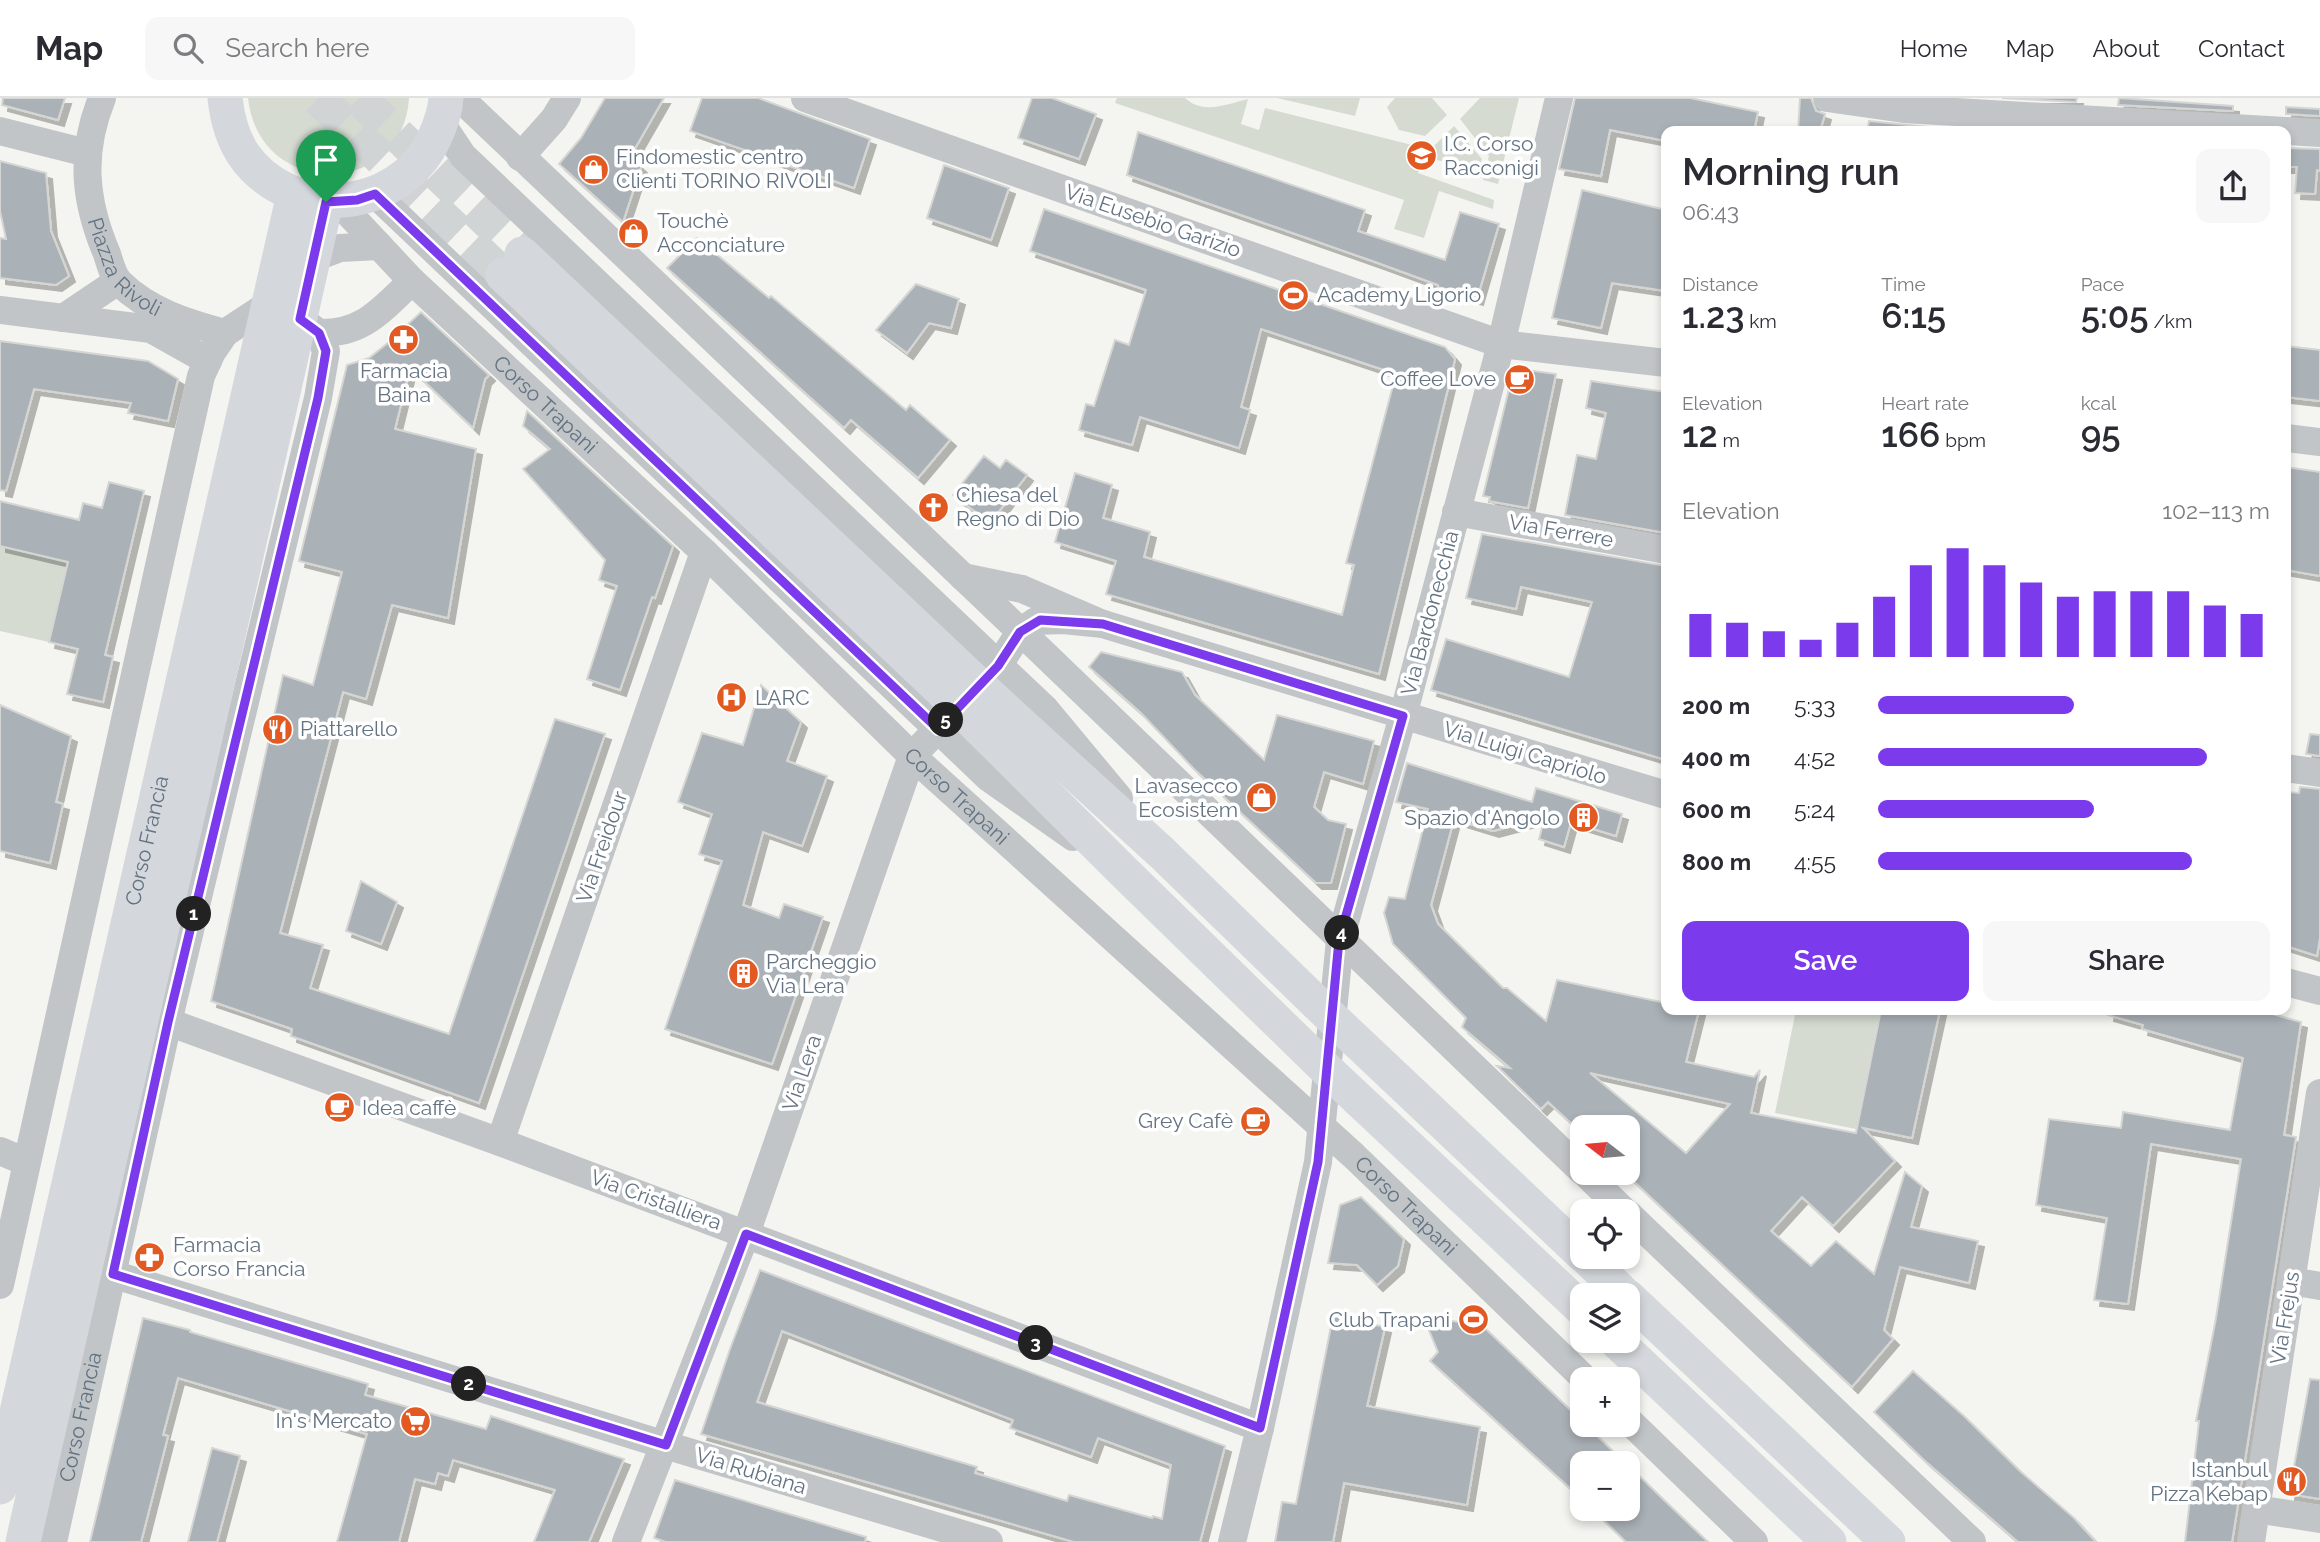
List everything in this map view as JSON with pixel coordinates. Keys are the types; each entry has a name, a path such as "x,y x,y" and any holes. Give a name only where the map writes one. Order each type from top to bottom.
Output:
{"main road":[{"path":"224,99 229,124 243,153 265,178 319,199 375,194 404,178 427,153 449,106"},
{"name":"Corso Francia","path":"23,1542 310,326 319,199"},
{"name":"Corso Francia","path":"0,1486 269,304 319,199"},
{"name":"Corso Trapani","path":"513,264 969,697 1162,853 1570,1243"},
{"name":"Corso Trapani","path":"969,697 1123,871 1327,1070 1570,1298"},
{"name":"Corso Trapani","path":"1598,1269 1612,1283"},
{"name":"Corso Trapani","path":"1640,1309 1888,1542"},
{"path":"1629,1353 1829,1542"}],"street":[{"name":"Piazza Rivoli","path":"102,98 94,119 87,153 94,222 118,281 144,301 183,322 225,333"},
{"path":"520,157 554,120 568,98"},
{"name":"Via Eusebio Garizio","path":"805,98 1501,344 1661,362"},
{"name":"Via Bardonecchia","path":"1232,1542 1314,1184 1322,1127 1339,940 1403,716 1501,344 1559,98"},
{"path":"1827,98 1905,120 2095,126"},
{"path":"449,106 520,157 1056,665 1570,1160"},
{"name":"Corso Trapani","path":"449,106 463,156 969,697"},
{"path":"0,131 87,153"},
{"path":"2291,131 2320,133"},
{"name":"Corso Trapani","path":"375,194 969,697"},
{"name":"Corso Trapani","path":"319,199 379,246 412,281 704,552 912,756 1322,1127 1572,1367"},
{"path":"314,258 340,248 379,246"},
{"path":"63,318 118,281"},
{"path":"310,326 351,330 364,324 412,281"},
{"path":"0,1285 198,390 208,361 225,333 269,304"},
{"path":"0,310 152,329 208,361"},
{"name":"Corso Francia","path":"53,1542 168,1022 318,398 326,351 310,326"},
{"path":"2291,439 2320,442"},
{"name":"Via Ferrere","path":"1456,512 1661,549"},
{"name":"Via Freidour","path":"500,1142 704,552"},
{"name":"Via Luigi Capriolo","path":"963,577 1022,589 1095,624 1661,793"},
{"name":"Via Luigi Capriolo","path":"1020,632 1040,620 1095,624"},
{"path":"1056,665 1065,641 1095,624"},
{"name":"Via Lera","path":"626,1542 746,1234 912,756 969,697 1020,632"},
{"path":"2291,769 2320,773"},
{"path":"2291,983 2320,992"},
{"name":"Via Cristalliera","path":"168,1022 500,1142 1260,1428"},
{"name":"Via Frejus","path":"2251,1542 2320,1093"},
{"path":"0,1152 26,1162"},
{"path":"1597,1185 1611,1199"},
{"path":"1640,1226 1972,1542"},
{"name":"Via Rubiana","path":"113,1274 989,1542"},
{"path":"2291,1281 2320,1286"},
{"path":"1640,1432 1754,1542"},
{"path":"2256,1509 2320,1519"}],"shaded area":[{"path":"248,98 409,98 401,131 383,155 358,169 330,174 302,169 277,155 258,131"},
{"path":"1117,98 1185,98 1199,106 1207,107 1248,99 1241,124 1259,130 1265,108 1424,148 1418,173 1494,200 1493,209 1439,191 1424,238 1394,229 1404,200 1115,103"},
{"path":"1277,98 1360,98 1355,116"},
{"path":"1395,98 1432,98 1447,115 1425,136 1399,130 1387,107"},
{"path":"1480,98 1519,98 1498,184 1483,180 1489,156 1460,119"},
{"path":"1454,126 1482,159 1479,168 1431,159 1434,146"},
{"path":"0,546 77,564 66,570 49,642 0,631"},
{"path":"1795,1015 1879,1015 1856,1129 1775,1113"}],"building":[{"path":"3,98 65,98 58,120 2,105"},
{"path":"605,98 664,98 630,157 641,167 623,222 559,164 581,138"},
{"path":"702,98 758,98 870,139 854,188 690,131"},
{"path":"1032,98 1052,98 1096,114 1079,159 1018,138"},
{"path":"1575,98 1690,98 1758,112 1755,126 1661,126 1661,140 1610,130 1601,176 1559,169"},
{"path":"1800,98 1811,98 1816,111 1825,114 1821,126 1798,126"},
{"path":"2002,98 2077,98 2076,102"},
{"path":"2119,98 2233,106 2233,111 2118,105"},
{"path":"2286,107 2320,109 2320,116 2286,114"},
{"path":"1869,121 1917,126 1868,126"},
{"path":"1138,132 1365,210 1358,231 1445,260 1460,212 1499,224 1477,299 1127,175"},
{"path":"2291,148 2320,149 2320,171 2317,170 2315,194 2295,193 2297,167 2291,167"},
{"path":"0,161 46,173 51,231 69,276 56,285 0,278 0,238 6,239 0,211"},
{"path":"944,165 1009,188 991,240 927,218"},
{"path":"1582,190 1661,209 1661,290 1612,283 1601,328 1552,318"},
{"path":"1044,209 1445,347 1455,359 1379,674 1106,594 1116,561 1055,542 1075,473 1112,485 1103,518 1150,532 1144,557 1342,615 1354,565 1346,563 1396,374 1261,329 1241,407 1250,410 1239,448 1140,417 1132,445 1079,430 1086,404 1094,406 1115,340 1129,345 1146,290 1030,251"},
{"path":"697,238 769,298 771,296 906,410 910,405 950,440 918,478 851,420 844,428 667,268"},
{"path":"916,284 959,299 951,328 929,323 907,353 876,330"},
{"path":"421,312 489,375 485,379 473,428 410,368 395,429 476,449 448,618 392,605 366,699 343,692 280,933 323,945 310,988 449,1034 555,719 605,734 479,1103 291,1036 292,1029 211,1001 283,675 313,685 342,572 299,561 347,365 369,358"},
{"path":"0,341 148,361 178,379 168,421 128,413 131,403 34,389 6,491 0,490"},
{"path":"2291,347 2320,350 2320,401 2291,398"},
{"path":"1514,368 1556,374 1528,508 1489,501 1490,497 1483,496"},
{"path":"1591,381 1661,391 1661,532 1565,515 1577,455 1596,459 1606,413 1586,408"},
{"path":"527,411 673,546 620,690 587,679 617,586 599,580 605,560 523,469 550,449 523,426"},
{"path":"984,456 1000,468 1006,460 1027,475 990,523 953,495"},
{"path":"2291,468 2320,472 2320,576 2291,571"},
{"path":"109,482 144,491 105,655 113,657 103,702 67,694 78,649 49,642 68,562 0,546 0,501 79,520 83,503 102,508"},
{"path":"1482,534 1661,565 1661,759 1431,690 1446,639 1569,677 1592,602 1521,587 1516,609 1466,598"},
{"path":"1101,652 1182,672 1195,695 1264,760 1277,715 1374,741 1363,784 1324,772 1314,807 1328,820 1346,824 1331,883 1316,883 1193,768 1141,713 1089,667"},
{"path":"761,685 801,722 787,761 827,776 802,846 763,832 743,905 779,918 784,904 823,917 772,1064 665,1029 722,861 699,854 712,814 678,802 702,733 743,745"},
{"path":"0,705 71,736 56,802 63,804 50,863 0,851"},
{"path":"2310,734 2320,735 2320,756 2306,754"},
{"path":"1407,763 1532,802 1536,788 1622,814 1616,836 1571,822 1564,847 1539,839 1545,817 1493,831 1454,819 1431,905 1438,924 1503,988 1507,988 1546,1021 1557,980 1661,1002 1661,1015 1698,1015 1686,1062 1754,1077 1760,1070 1751,1113 1856,1133 1880,1015 1939,1015 1912,1138 1863,1128 1895,1161 1833,1226 1802,1197 1771,1231 1811,1266 1836,1241 1874,1274 1905,1172 1922,1186 1911,1227 1978,1241 1969,1283 1900,1267 1884,1330 1893,1339 1852,1387 1638,1185 1640,1185 1640,1115 1570,1115 1570,1122 1548,1102 1541,1109 1497,1066 1510,1068 1462,1027 1466,1018 1393,944 1384,913 1389,897 1405,899 1428,809 1396,802","holes":["1590,1073 1730,1104 1686,1153"]},
{"path":"2300,787 2320,789 2320,938 2317,956 2291,948 2291,792 2299,793"},
{"path":"361,881 397,902 381,944 346,931"},
{"path":"2108,1015 2276,1015 2301,1022 2284,1135 2296,1137 2232,1542 2185,1542 2199,1421 2196,1421 2216,1318 2241,1159 2151,1144 2128,1304 2094,1300 2107,1218 2036,1205 2049,1119 2121,1128 2123,1112 2230,1130 2243,1058 2142,1029 2143,1025"},
{"path":"1361,1197 1404,1239 1398,1266 1377,1285 1357,1265 1328,1263 1340,1205"},
{"path":"760,1270 1225,1446 1200,1542 1074,1542 701,1434","holes":["782,1331 1013,1420 1010,1428 1091,1457 1098,1438 1171,1465 1162,1519 1069,1495 1067,1501 975,1473 977,1467 757,1402"]},
{"path":"1468,1312 1570,1410 1570,1437 1598,1437 1613,1451 1570,1451 1570,1488 1430,1361 1438,1352 1423,1316 1458,1322"},
{"path":"1333,1316 1385,1327 1367,1406 1480,1427 1467,1505 1344,1483 1333,1542 1275,1542 1282,1502 1296,1504"},
{"path":"143,1318 368,1384 365,1395 486,1429 491,1416 624,1459 589,1542 534,1542 555,1490 453,1460 448,1476 438,1473 435,1484 415,1479 399,1542 337,1542 367,1434 178,1378 163,1435 168,1436 141,1542 90,1542"},
{"path":"1913,1371 2074,1518 2096,1542 2018,1542 1924,1460 1874,1412"},
{"path":"2310,1379 2320,1380 2320,1499 2289,1494"},
{"path":"212,1448 240,1456 217,1542 188,1542"},
{"path":"1640,1477 1708,1542 1626,1542 1604,1521 1640,1521"},
{"path":"675,1480 866,1537 865,1542 666,1542 654,1538"}],"tunnel":[{"path":"318,98 503,275"},
{"path":"359,98 522,254"}],"place":[{"name":"I.C. Corso Racconigi","path":"1421,156"},
{"name":"Findomestic centro Clienti TORINO RIVOLI","path":"593,169"},
{"name":"Touchè Acconciature","path":"634,233"},
{"name":"Academy Ligorio","path":"1294,295"},
{"name":"Farmacia Baina","path":"404,339"},
{"name":"Coffee Love","path":"1519,379"},
{"name":"Chiesa del Regno di Dio","path":"933,507"},
{"name":"LARC","path":"732,698"},
{"name":"Piattarello","path":"277,729"},
{"name":"Lavasecco Ecosistem","path":"1261,798"},
{"name":"Spazio d'Angolo","path":"1583,818"},
{"name":"Parcheggio Via Lera","path":"743,974"},
{"name":"Idea caffè","path":"339,1108"},
{"name":"Grey Cafè","path":"1256,1121"},
{"name":"Farmacia Corso Francia","path":"150,1257"},
{"name":"Club Trapani","path":"1473,1320"},
{"name":"In's Mercato","path":"415,1421"},
{"name":"Istanbul Pizza Kebap","path":"2291,1482"}],"route":[{"path":"375,194 938,729 998,666 1020,632 1040,620 1103,624 1403,716 1339,940 1318,1162 1260,1428 746,1234 666,1445 113,1274 168,1022 318,398 326,351 319,333 300,319 326,202 357,200 375,194"}]}
